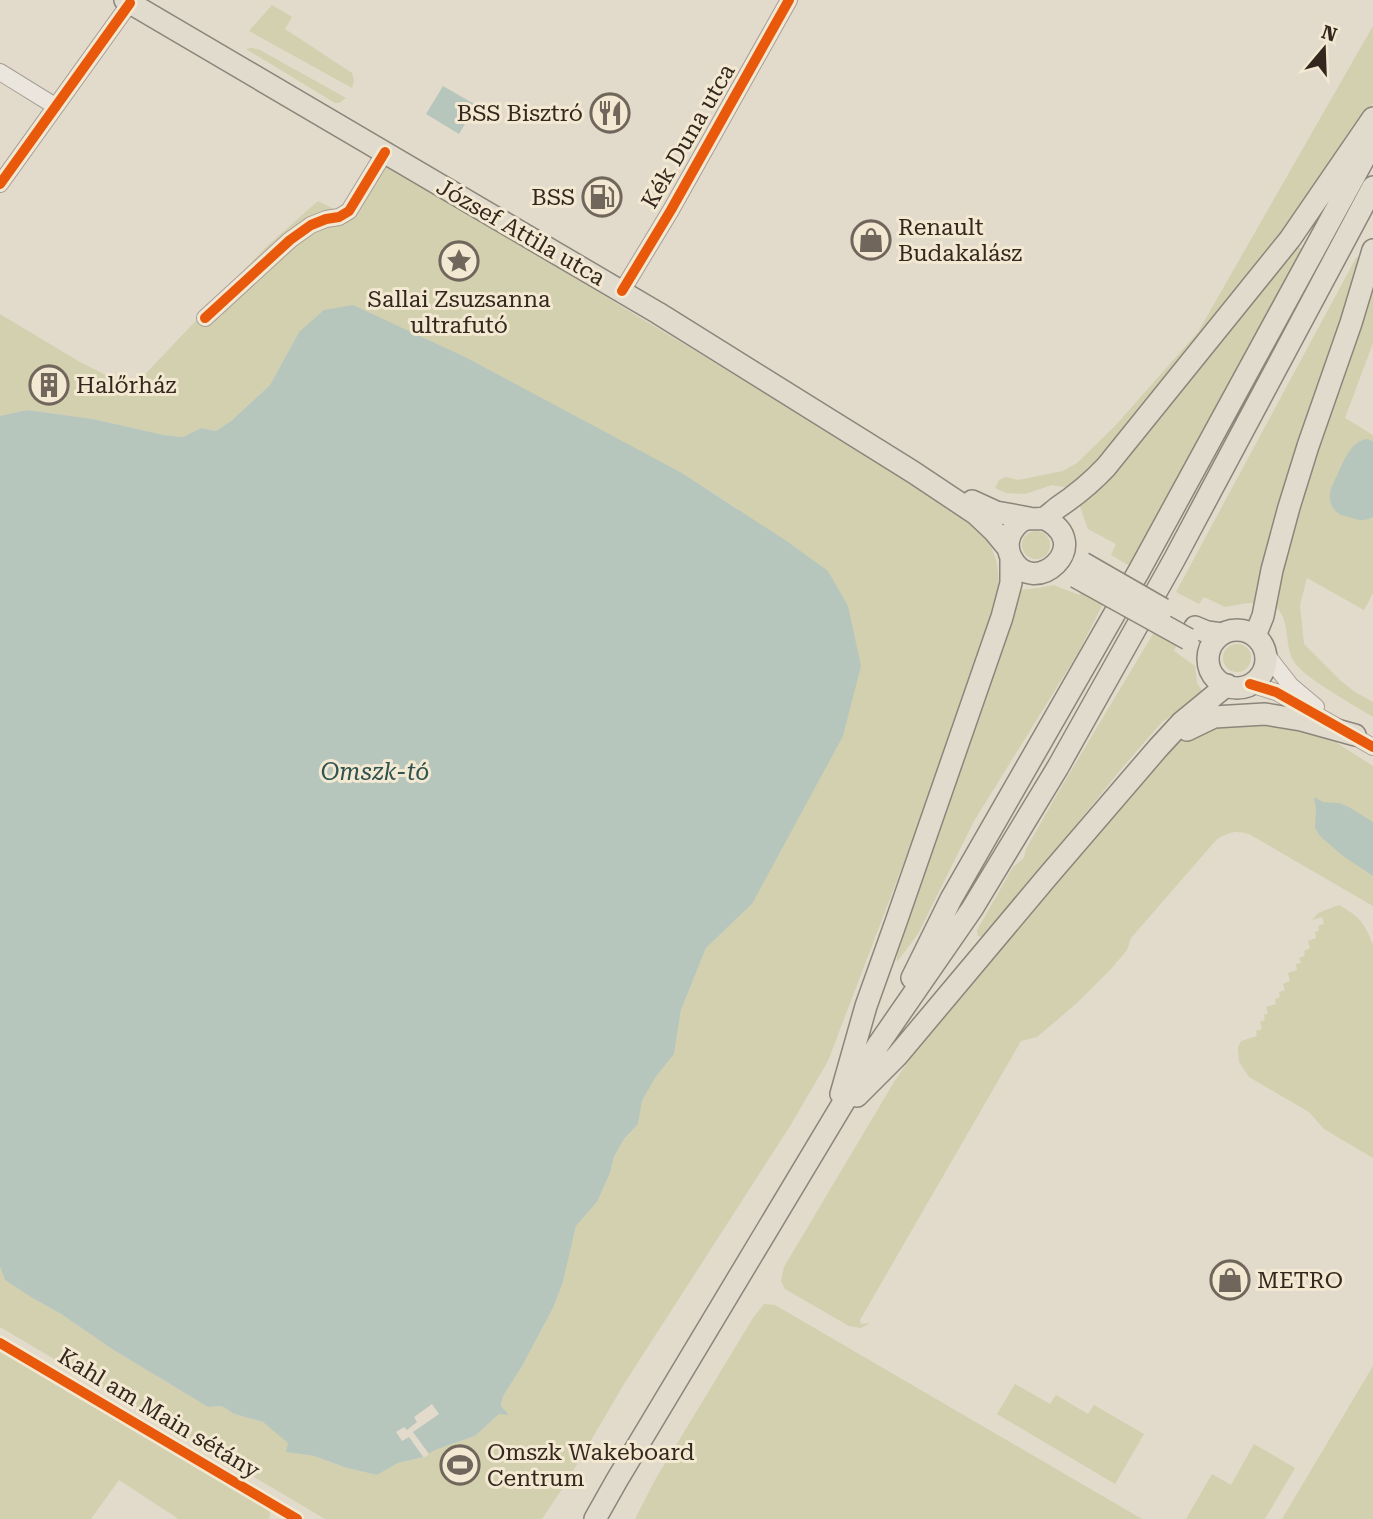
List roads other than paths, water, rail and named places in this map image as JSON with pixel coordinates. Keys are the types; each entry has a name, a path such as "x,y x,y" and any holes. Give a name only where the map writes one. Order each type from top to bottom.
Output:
{"main road":[{"name":"József Attila utca","path":"135,3 622,292 913,472 976,514 994,531 1009,554"},
{"path":"833,1120 866,1006 1002,617 1011,583 1009,554 1013,529 1017,524 1036,518 1092,482 1106,467 1290,239 1373,118"},
{"path":"878,1045 951,900 1139,571 1373,142"},
{"path":"595,1519 878,1045 972,909 1058,767 1174,560 1373,187"},
{"path":"1260,645 1247,632 1230,631 1222,635 1214,642 1209,656 1213,674 1219,681 1236,687 1250,684 1262,673 1266,662 1260,645 1272,569 1308,446 1373,250"},
{"name":"József Attila utca","path":"913,472 996,512 1036,518"},
{"path":"1036,518 1051,522 1063,536 1064,545 1060,560 1049,570"},
{"path":"1064,545 1079,570"},
{"path":"1009,554 1024,571 1041,573 1049,570 1079,570 1192,633 1222,635"},
{"path":"1192,633 1209,656"},
{"path":"833,1120 897,1056 1158,748 1182,722 1227,685"},
{"path":"1158,748 1190,727 1214,717 1265,714 1301,720 1355,735"},
{"path":"584,1519 617,1480"}],"street":[{"name":"Kék Duna utca","path":"622,292 789,0"},
{"path":"0,184 55,106 135,3"},
{"path":"0,72 55,106"},
{"path":"205,318 290,240 311,225 339,217 349,211 385,152"},
{"path":"1260,645 1291,685 1314,706 1373,747"},
{"path":"1250,684 1276,692 1355,735"}],"water":[{"path":"443,86 476,105 459,134 426,114"},
{"name":"Omszk-tó","path":"353,305 465,357 682,473 788,542 828,571 848,606 861,666 843,736 752,904 706,948 681,1010 674,1054 655,1078 642,1101 638,1124 624,1139 614,1157 597,1202 576,1226 563,1282 553,1308 503,1396 501,1406 509,1415 499,1414 475,1436 423,1457 398,1463 377,1475 314,1456 286,1452 288,1443 263,1422 234,1414 222,1406 208,1407 5,1280 0,1267 0,416 27,410 93,419 183,437 201,428 216,431 231,421 270,385 299,332 324,310"},
{"path":"1367,439 1373,441 1373,517 1360,520 1337,512 1331,503 1330,493 1350,451 1357,443"},
{"path":"1314,797 1323,802 1349,807 1373,822 1373,876 1343,856 1320,836 1315,828"}],"place":[{"name":"BSS Bisztró","path":"610,113"},
{"name":"BSS","path":"602,197"},
{"name":"Renault Budakalász","path":"871,240"},
{"name":"Sallai Zsuzsanna ultrafutó","path":"459,261"},
{"name":"Halőrház","path":"49,385"},
{"name":"METRO","path":"1230,1280"},
{"name":"Omszk Wakeboard Centrum","path":"460,1465"}]}
